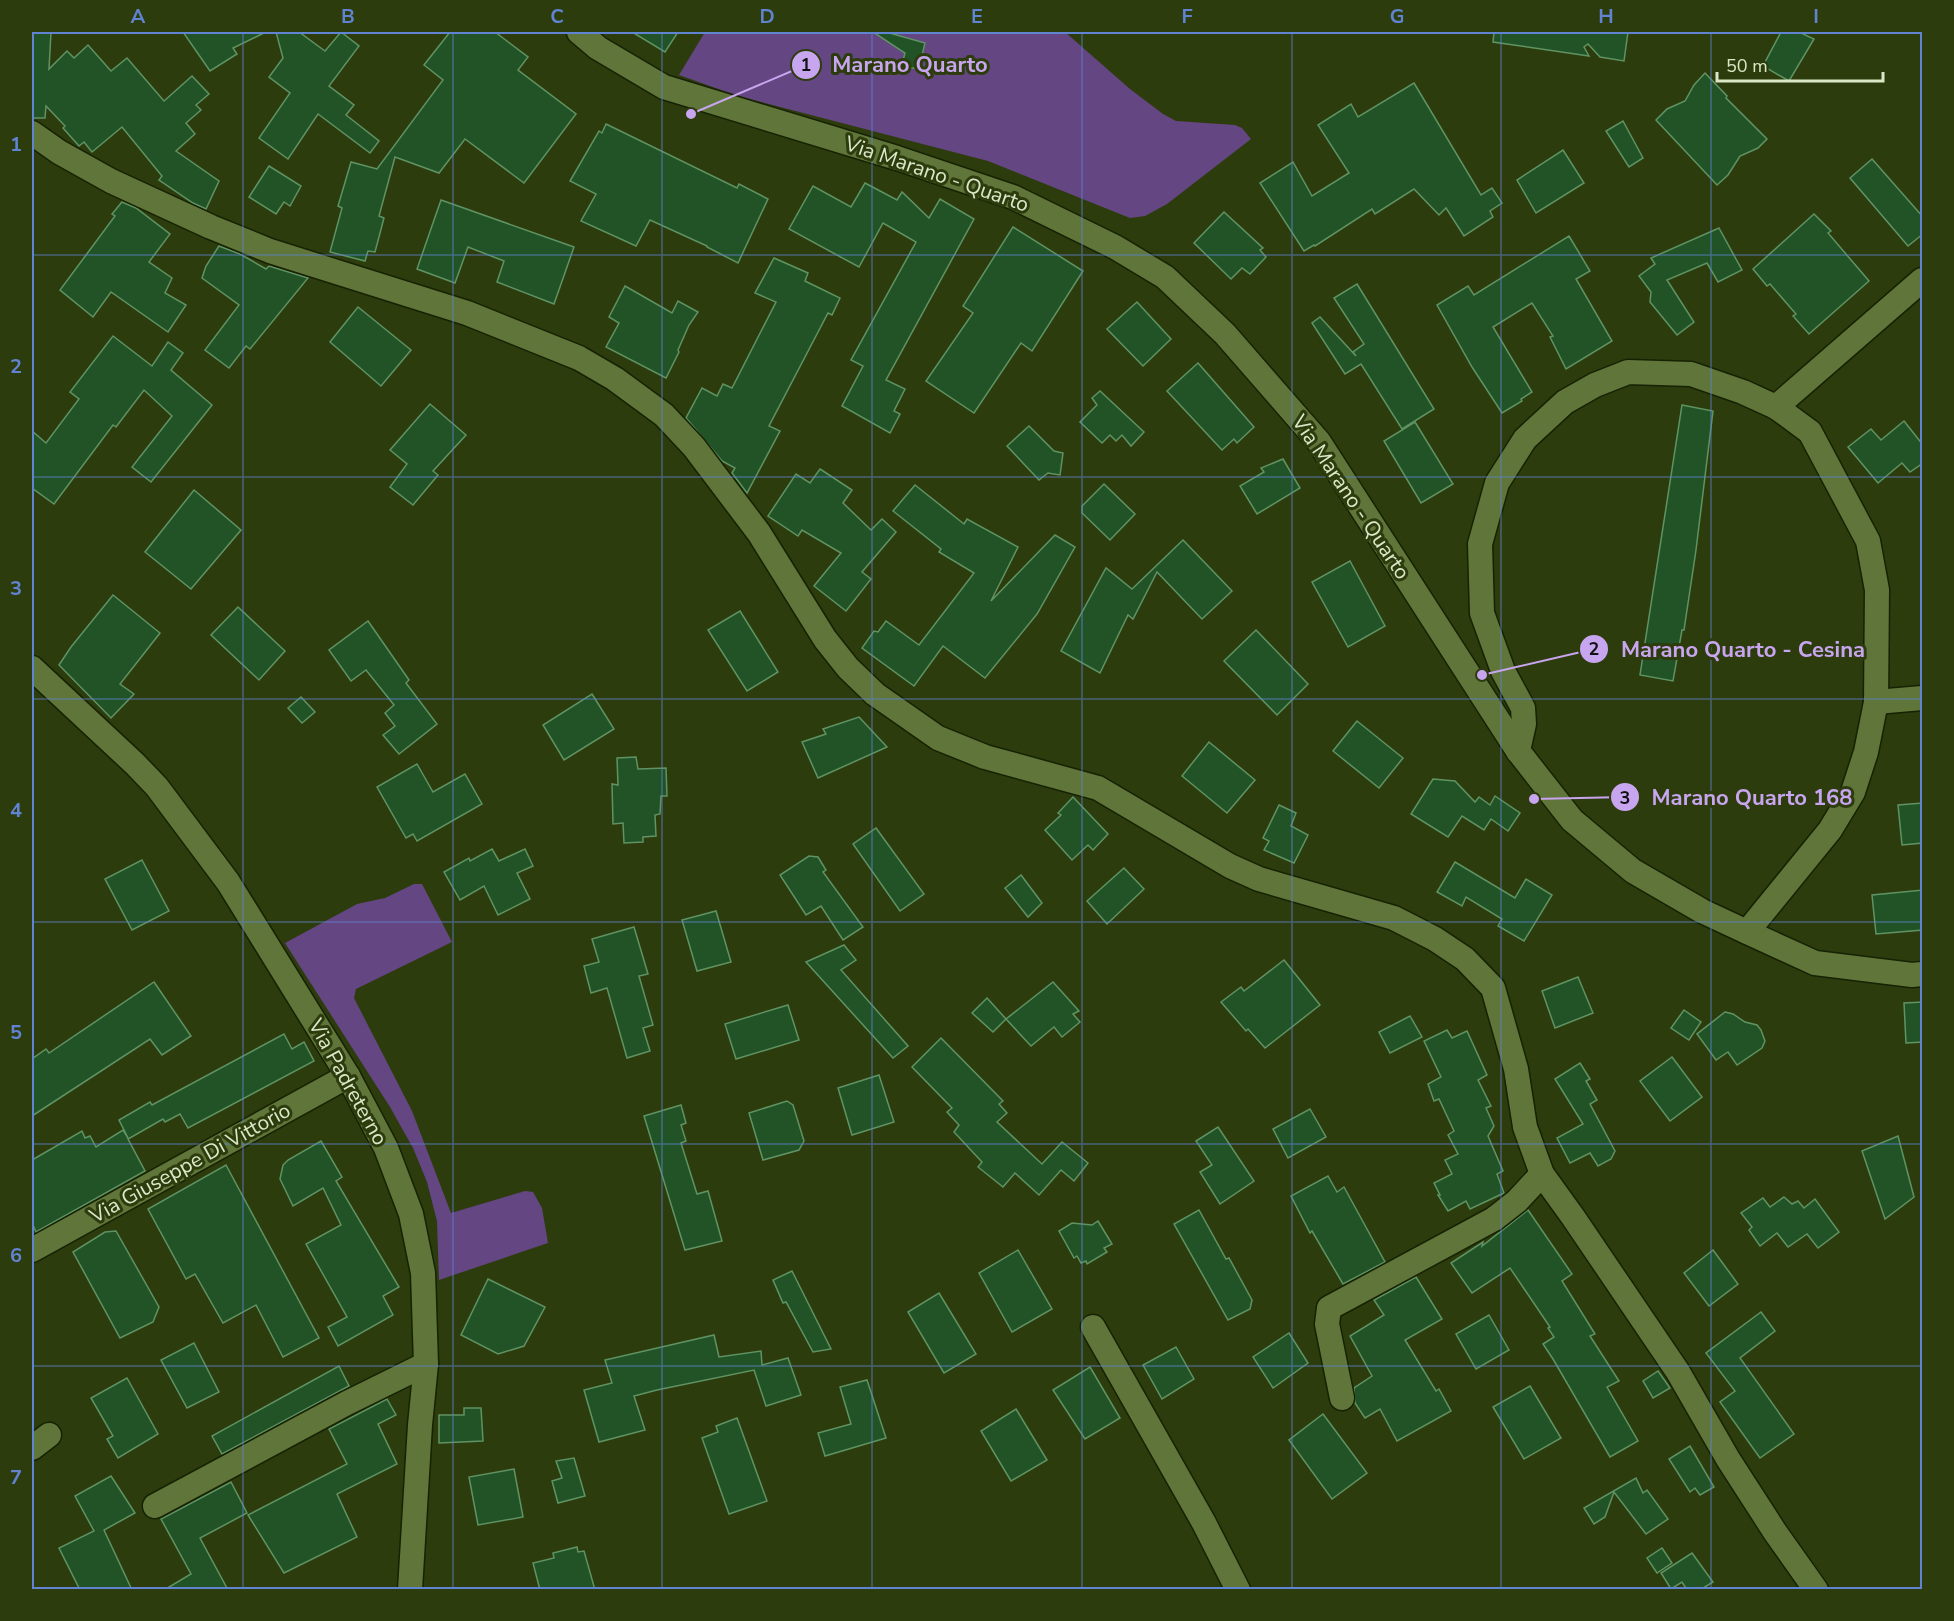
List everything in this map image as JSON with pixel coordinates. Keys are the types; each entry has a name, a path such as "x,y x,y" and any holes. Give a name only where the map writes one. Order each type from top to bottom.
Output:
{"street":[{"name":"Via Marano - Quarto","path":"579,32 598,48 664,87 897,158 1013,197 1115,247 1165,277 1226,334 1319,442 1518,751 1572,820 1633,871 1702,911 1815,963 1912,975 1923,974"},
{"path":"32,133 59,152 111,181 211,227 270,251 466,313 579,358 615,379 664,415 694,447 759,533 825,639 848,668 875,694 938,738 985,757 1098,788 1230,866 1259,879 1394,918 1435,939 1465,959 1493,988 1516,1069 1526,1127 1542,1174 1678,1372 1728,1459 1816,1590"},
{"path":"1776,407 1923,280"},
{"path":"1518,751 1524,724 1523,708 1503,671 1482,613 1480,544 1497,483 1525,439 1564,402 1595,385 1628,372 1691,374 1743,392 1776,407 1810,432 1868,541 1877,590 1875,702 1866,752 1853,792 1830,831 1747,932"},
{"name":"Via Padreterno","path":"32,668 157,787 228,882 348,1076 386,1148 411,1214 423,1273 426,1364 410,1590"},
{"path":"1875,702 1923,698"},
{"name":"Via Giuseppe Di Vittorio","path":"32,1250 348,1076"},
{"path":"1342,1398 1327,1324 1329,1308 1494,1219 1517,1201 1542,1174"},
{"path":"1093,1328 1204,1523 1238,1590"},
{"path":"155,1506 347,1402 426,1364"}],"shaded area":[{"path":"705,32 1065,32 1130,89 1163,114 1176,121 1235,125 1242,128 1251,139 1167,204 1145,216 1130,218 988,161 738,96 679,75"},
{"path":"414,884 422,884 452,942 356,989 354,998 412,1111 451,1213 525,1191 533,1192 542,1208 548,1243 439,1280 437,1221 427,1182 413,1148 390,1107 285,943 357,904 385,898"}],"building":[{"path":"32,32 51,32 49,69 67,51 74,58 88,45 111,71 127,58 164,101 192,76 209,94 196,105 201,110 186,123 195,134 176,151 219,181 206,209 159,180 162,176 122,127 92,152 84,142 79,146 63,128 65,126 46,106 45,118 32,118"},
{"path":"183,32 266,32 233,48 237,54 210,71"},
{"path":"276,32 299,32 325,51 341,32 359,46 329,86 354,105 346,115 379,141 370,153 318,114 288,159 259,138 290,93 269,77 283,58"},
{"path":"450,32 495,32 528,57 518,70 576,114 524,183 465,139 439,173 395,157 379,216 384,218 375,252 368,251 365,261 330,252 342,208 338,206 351,162 377,169 443,80 424,65"},
{"path":"632,32 678,32 665,52"},
{"path":"873,32 886,32 925,43 919,68 901,68 905,53"},
{"path":"1494,32 1628,32 1624,61 1600,57 1588,44 1584,47 1589,56 1493,42"},
{"path":"1781,32 1799,32 1814,39 1789,81 1763,66"},
{"path":"1705,73 1727,96 1726,98 1767,139 1758,148 1740,156 1728,175 1717,185 1656,120 1667,109 1685,101 1694,85"},
{"path":"1414,83 1481,195 1492,188 1502,203 1490,211 1493,217 1464,236 1446,208 1439,215 1414,189 1375,214 1372,209 1304,251 1260,183 1293,162 1312,196 1349,173 1318,125 1351,104 1358,117"},
{"path":"1623,121 1643,158 1629,167 1606,131"},
{"path":"606,124 737,188 739,184 768,199 738,263 650,220 636,246 581,221 596,194 570,181 599,131 602,133"},
{"path":"1563,150 1584,183 1536,213 1517,180"},
{"path":"1872,159 1923,217 1923,234 1908,246 1850,178"},
{"path":"269,166 301,186 290,206 284,202 276,214 249,197"},
{"path":"865,183 897,200 902,192 929,218 940,199 974,219 886,380 905,389 894,411 900,414 890,433 842,406 863,366 851,360 916,242 883,223 859,267 789,229 813,186 851,207"},
{"path":"441,200 574,247 554,304 497,282 504,261 468,247 455,283 417,269"},
{"path":"122,202 136,208 170,234 149,262 172,278 165,293 186,305 168,332 111,292 93,317 60,290 115,216 112,214"},
{"path":"1224,212 1263,248 1260,250 1266,257 1250,274 1242,268 1231,279 1194,243"},
{"path":"1814,214 1831,231 1828,233 1869,281 1809,334 1793,316 1796,314 1770,284 1767,286 1753,269"},
{"path":"1013,227 1083,271 1032,351 1021,343 974,413 926,381 973,313 963,306"},
{"path":"1719,228 1742,270 1718,282 1707,263 1667,280 1694,322 1677,335 1650,302 1651,292 1639,276 1655,264 1651,258"},
{"path":"1569,236 1590,271 1576,279 1612,341 1566,369 1550,337 1553,336 1532,303 1493,327 1532,392 1502,413 1472,367 1437,305 1468,286 1474,295"},
{"path":"219,246 240,254 266,269 269,266 308,278 250,349 246,346 229,368 205,350 239,305 202,278 206,266"},
{"path":"774,258 808,273 805,281 840,298 832,315 828,313 769,426 780,431 747,493 732,473 735,468 722,461 686,418 702,388 717,396 723,384 732,388 776,302 755,293"},
{"path":"1357,284 1434,409 1402,429 1361,364 1345,374 1312,323 1320,317 1356,356 1353,352 1364,344 1334,298"},
{"path":"625,286 672,313 678,301 698,312 689,325 666,378 606,347 619,323 609,317"},
{"path":"1137,302 1171,339 1143,366 1107,329"},
{"path":"358,307 411,350 381,386 330,342"},
{"path":"113,336 152,366 168,342 183,353 171,370 212,405 151,482 132,467 172,416 144,390 116,427 113,425 54,504 32,488 32,431 46,443 79,399 70,392"},
{"path":"1198,363 1254,427 1237,443 1234,439 1222,450 1167,391"},
{"path":"1100,391 1144,432 1131,446 1122,435 1116,441 1110,435 1102,443 1080,422 1097,405 1092,398"},
{"path":"430,404 466,435 433,471 438,475 413,505 390,487 407,464 390,450"},
{"path":"1682,405 1713,411 1696,550 1684,630 1682,630 1673,681 1640,675"},
{"path":"1904,421 1923,445 1923,463 1910,472 1902,463 1878,483 1848,447 1871,429 1881,440"},
{"path":"1415,422 1453,484 1421,503 1384,441"},
{"path":"1029,426 1054,451 1063,453 1060,475 1048,473 1039,480 1007,446"},
{"path":"1283,459 1300,488 1257,514 1240,486 1264,472 1261,468"},
{"path":"820,469 852,490 843,503 871,530 882,519 896,532 862,572 871,579 846,611 814,586 841,553 802,530 798,536 768,516 796,474 810,483"},
{"path":"1104,484 1135,514 1110,540 1082,513 1082,506"},
{"path":"915,485 964,524 967,519 1018,547 991,601 1055,535 1075,547 1037,614 985,678 943,646 914,686 862,648 874,631 878,632 886,621 919,645 974,573 939,552 941,549 893,511"},
{"path":"194,490 241,530 191,589 145,552"},
{"path":"1183,540 1232,591 1202,619 1157,572 1133,619 1128,615 1100,673 1061,651 1106,568 1132,589"},
{"path":"1350,561 1385,626 1348,647 1312,582"},
{"path":"113,595 160,633 120,684 134,694 111,718 59,665"},
{"path":"238,607 285,651 259,680 211,635"},
{"path":"740,611 778,672 747,691 708,630"},
{"path":"368,621 409,680 406,683 437,724 399,754 383,735 395,726 385,713 394,705 366,670 351,681 329,650"},
{"path":"1256,630 1308,684 1277,715 1224,661"},
{"path":"592,694 614,729 564,760 543,725"},
{"path":"301,697 315,712 302,723 288,708"},
{"path":"859,717 887,747 818,778 802,742 826,734 823,729"},
{"path":"1357,721 1403,758 1379,788 1333,751"},
{"path":"1209,742 1255,780 1227,813 1182,776"},
{"path":"636,757 638,769 666,768 667,796 661,796 660,814 655,815 656,836 643,837 643,842 624,843 623,823 613,824 612,784 618,785 617,758"},
{"path":"417,764 433,792 465,774 482,804 417,841 413,834 406,838 377,787"},
{"path":"1433,779 1455,781 1475,802 1479,797 1490,805 1495,796 1520,813 1508,831 1491,819 1484,830 1462,816 1448,837 1411,814"},
{"path":"1073,797 1108,834 1093,850 1088,845 1072,860 1045,830 1061,815 1058,813"},
{"path":"1923,803 1923,843 1902,845 1898,805"},
{"path":"1279,805 1296,813 1291,826 1308,835 1294,863 1264,850 1269,841 1263,838"},
{"path":"876,828 924,894 900,911 853,844"},
{"path":"492,849 499,861 525,849 533,866 517,873 530,899 498,915 484,886 460,900 444,872 469,858 470,861"},
{"path":"809,856 818,857 826,870 823,872 863,927 843,940 821,906 806,915 780,875"},
{"path":"142,860 169,911 132,930 105,879"},
{"path":"1455,862 1515,898 1526,879 1552,895 1524,941 1498,926 1502,919 1466,897 1462,906 1437,892"},
{"path":"1124,868 1144,889 1107,924 1087,901"},
{"path":"1021,875 1042,903 1028,917 1005,888"},
{"path":"1923,890 1923,930 1876,934 1872,895"},
{"path":"716,911 731,962 697,971 682,920"},
{"path":"634,927 648,974 639,976 653,1025 643,1028 650,1051 627,1058 607,988 591,993 584,966 599,962 592,939"},
{"path":"844,945 856,960 841,970 908,1046 893,1058 806,962"},
{"path":"1284,960 1320,1005 1265,1048 1248,1029 1246,1031 1221,1002 1241,987 1244,991"},
{"path":"1578,977 1593,1013 1555,1028 1542,991"},
{"path":"154,982 191,1036 162,1055 150,1039 32,1116 32,1059 46,1049 49,1053"},
{"path":"1053,982 1079,1011 1073,1014 1080,1022 1062,1037 1054,1027 1031,1046 1006,1019"},
{"path":"987,998 1006,1019 993,1032 972,1013"},
{"path":"1923,1002 1923,1042 1906,1043 1904,1003"},
{"path":"788,1005 799,1040 736,1059 725,1024"},
{"path":"1684,1010 1701,1022 1689,1040 1671,1028"},
{"path":"1725,1012 1757,1025 1765,1041 1762,1048 1737,1065 1728,1052 1716,1060 1697,1034"},
{"path":"1410,1016 1422,1037 1390,1053 1379,1032"},
{"path":"1447,1030 1452,1038 1467,1031 1487,1075 1478,1080 1491,1106 1486,1108 1494,1126 1488,1136 1503,1171 1497,1174 1504,1193 1470,1209 1466,1201 1448,1211 1434,1183 1452,1174 1445,1160 1458,1154 1448,1135 1454,1131 1439,1099 1434,1101 1428,1084 1441,1077 1424,1041"},
{"path":"284,1034 292,1049 304,1042 314,1061 188,1128 180,1114 165,1122 163,1119 128,1139 145,1171 36,1232 32,1223 32,1160 82,1131 85,1138 90,1136 96,1147 123,1130 128,1138 119,1120 150,1102 152,1105"},
{"path":"941,1038 1003,1101 999,1104 1007,1113 997,1122 1042,1164 1062,1142 1088,1163 1074,1181 1061,1170 1039,1195 1015,1173 1003,1187 978,1167 982,1162 954,1132 959,1125 947,1112 952,1108 912,1067"},
{"path":"1672,1057 1702,1097 1670,1121 1640,1081"},
{"path":"1580,1063 1590,1079 1586,1081 1597,1100 1590,1104 1615,1151 1611,1159 1598,1166 1590,1153 1570,1163 1557,1138 1583,1124 1555,1079"},
{"path":"879,1075 894,1122 852,1135 838,1088"},
{"path":"787,1101 793,1105 804,1141 799,1150 763,1160 749,1113"},
{"path":"681,1105 686,1123 681,1125 686,1141 681,1143 697,1194 708,1191 722,1241 685,1250 644,1116"},
{"path":"1310,1109 1326,1137 1288,1158 1273,1129"},
{"path":"1218,1127 1254,1181 1220,1204 1200,1172 1212,1165 1196,1141"},
{"path":"1898,1136 1914,1197 1885,1219 1862,1151"},
{"path":"321,1141 342,1177 336,1181 399,1287 383,1296 393,1315 338,1346 328,1327 347,1317 306,1244 341,1225 323,1188 293,1206 280,1179 283,1165 288,1160"},
{"path":"226,1165 319,1338 283,1357 256,1305 223,1323 195,1274 186,1279 148,1209"},
{"path":"1328,1176 1337,1192 1344,1187 1385,1262 1343,1284 1312,1231 1310,1233 1291,1196"},
{"path":"1784,1197 1792,1204 1798,1201 1804,1208 1815,1199 1839,1232 1818,1248 1807,1234 1788,1247 1777,1233 1760,1246 1749,1230 1752,1227 1741,1213 1763,1198 1770,1207"},
{"path":"1199,1210 1252,1300 1250,1309 1228,1320 1174,1224"},
{"path":"1528,1210 1572,1274 1562,1281 1595,1334 1590,1336 1619,1381 1607,1387 1638,1441 1610,1457 1543,1344 1554,1337 1548,1328 1550,1327 1510,1268 1472,1293 1451,1263 1483,1242 1482,1246"},
{"path":"1098,1221 1112,1244 1104,1248 1107,1252 1087,1264 1086,1261 1081,1263 1077,1256 1074,1258 1059,1231 1072,1223 1092,1225"},
{"path":"116,1231 159,1307 153,1322 120,1338 73,1252 105,1232"},
{"path":"1018,1250 1052,1309 1012,1332 979,1273"},
{"path":"1713,1250 1738,1284 1709,1306 1684,1273"},
{"path":"792,1271 831,1349 813,1352 786,1302 783,1303 773,1280"},
{"path":"1416,1277 1442,1319 1405,1340 1436,1391 1439,1389 1451,1411 1397,1441 1380,1409 1365,1418 1355,1403 1354,1388 1372,1376 1350,1336 1384,1315 1374,1300"},
{"path":"488,1279 545,1307 524,1346 498,1354 461,1335"},
{"path":"939,1293 976,1354 944,1373 908,1312"},
{"path":"1761,1312 1775,1331 1740,1358 1794,1434 1760,1458 1720,1402 1735,1391 1706,1353"},
{"path":"1489,1315 1509,1350 1476,1369 1456,1334"},
{"path":"1289,1333 1308,1363 1273,1388 1253,1357"},
{"path":"714,1335 719,1357 761,1351 762,1365 788,1358 801,1395 766,1406 754,1370 657,1390 634,1396 645,1430 599,1442 584,1390 612,1383 605,1360"},
{"path":"194,1343 219,1392 187,1408 161,1360"},
{"path":"1176,1347 1194,1379 1162,1399 1143,1365"},
{"path":"339,1366 349,1386 222,1454 212,1436"},
{"path":"1090,1367 1120,1418 1085,1439 1053,1390"},
{"path":"1658,1371 1670,1388 1653,1398 1643,1381"},
{"path":"127,1378 158,1434 118,1458 107,1439 113,1436 91,1398"},
{"path":"867,1380 886,1438 825,1456 818,1433 851,1424 840,1387"},
{"path":"1530,1386 1561,1438 1524,1459 1493,1407"},
{"path":"387,1399 396,1415 378,1424 397,1464 337,1494 357,1537 284,1573 248,1515 347,1464 329,1429"},
{"path":"464,1408 481,1408 483,1441 439,1443 439,1415 464,1415"},
{"path":"1016,1409 1047,1460 1011,1481 981,1431"},
{"path":"1323,1414 1367,1473 1332,1499 1289,1440"},
{"path":"737,1418 767,1501 729,1514 702,1438 718,1432 716,1426"},
{"path":"1690,1446 1714,1487 1700,1495 1695,1488 1690,1492 1669,1459"},
{"path":"574,1458 585,1496 558,1503 552,1481 562,1478 556,1461"},
{"path":"514,1469 523,1517 478,1525 469,1477"},
{"path":"111,1476 135,1513 104,1530 132,1590 80,1590 59,1548 94,1531 75,1496"},
{"path":"1636,1478 1643,1493 1647,1490 1668,1519 1646,1534 1614,1492 1605,1517 1594,1524 1584,1508"},
{"path":"231,1482 247,1513 200,1538 228,1590 164,1590 191,1574 161,1519"},
{"path":"577,1547 578,1552 584,1551 595,1590 540,1590 533,1563 554,1558 553,1553"},
{"path":"1662,1548 1672,1563 1657,1573 1647,1558"},
{"path":"1692,1553 1713,1582 1700,1590 1687,1590 1682,1582 1671,1589 1661,1573"}],"place":[{"name":"Marano Quarto","path":"691,114"},
{"name":"Marano Quarto - Cesina","path":"1482,675"},
{"name":"Marano Quarto 168","path":"1534,799"}]}
